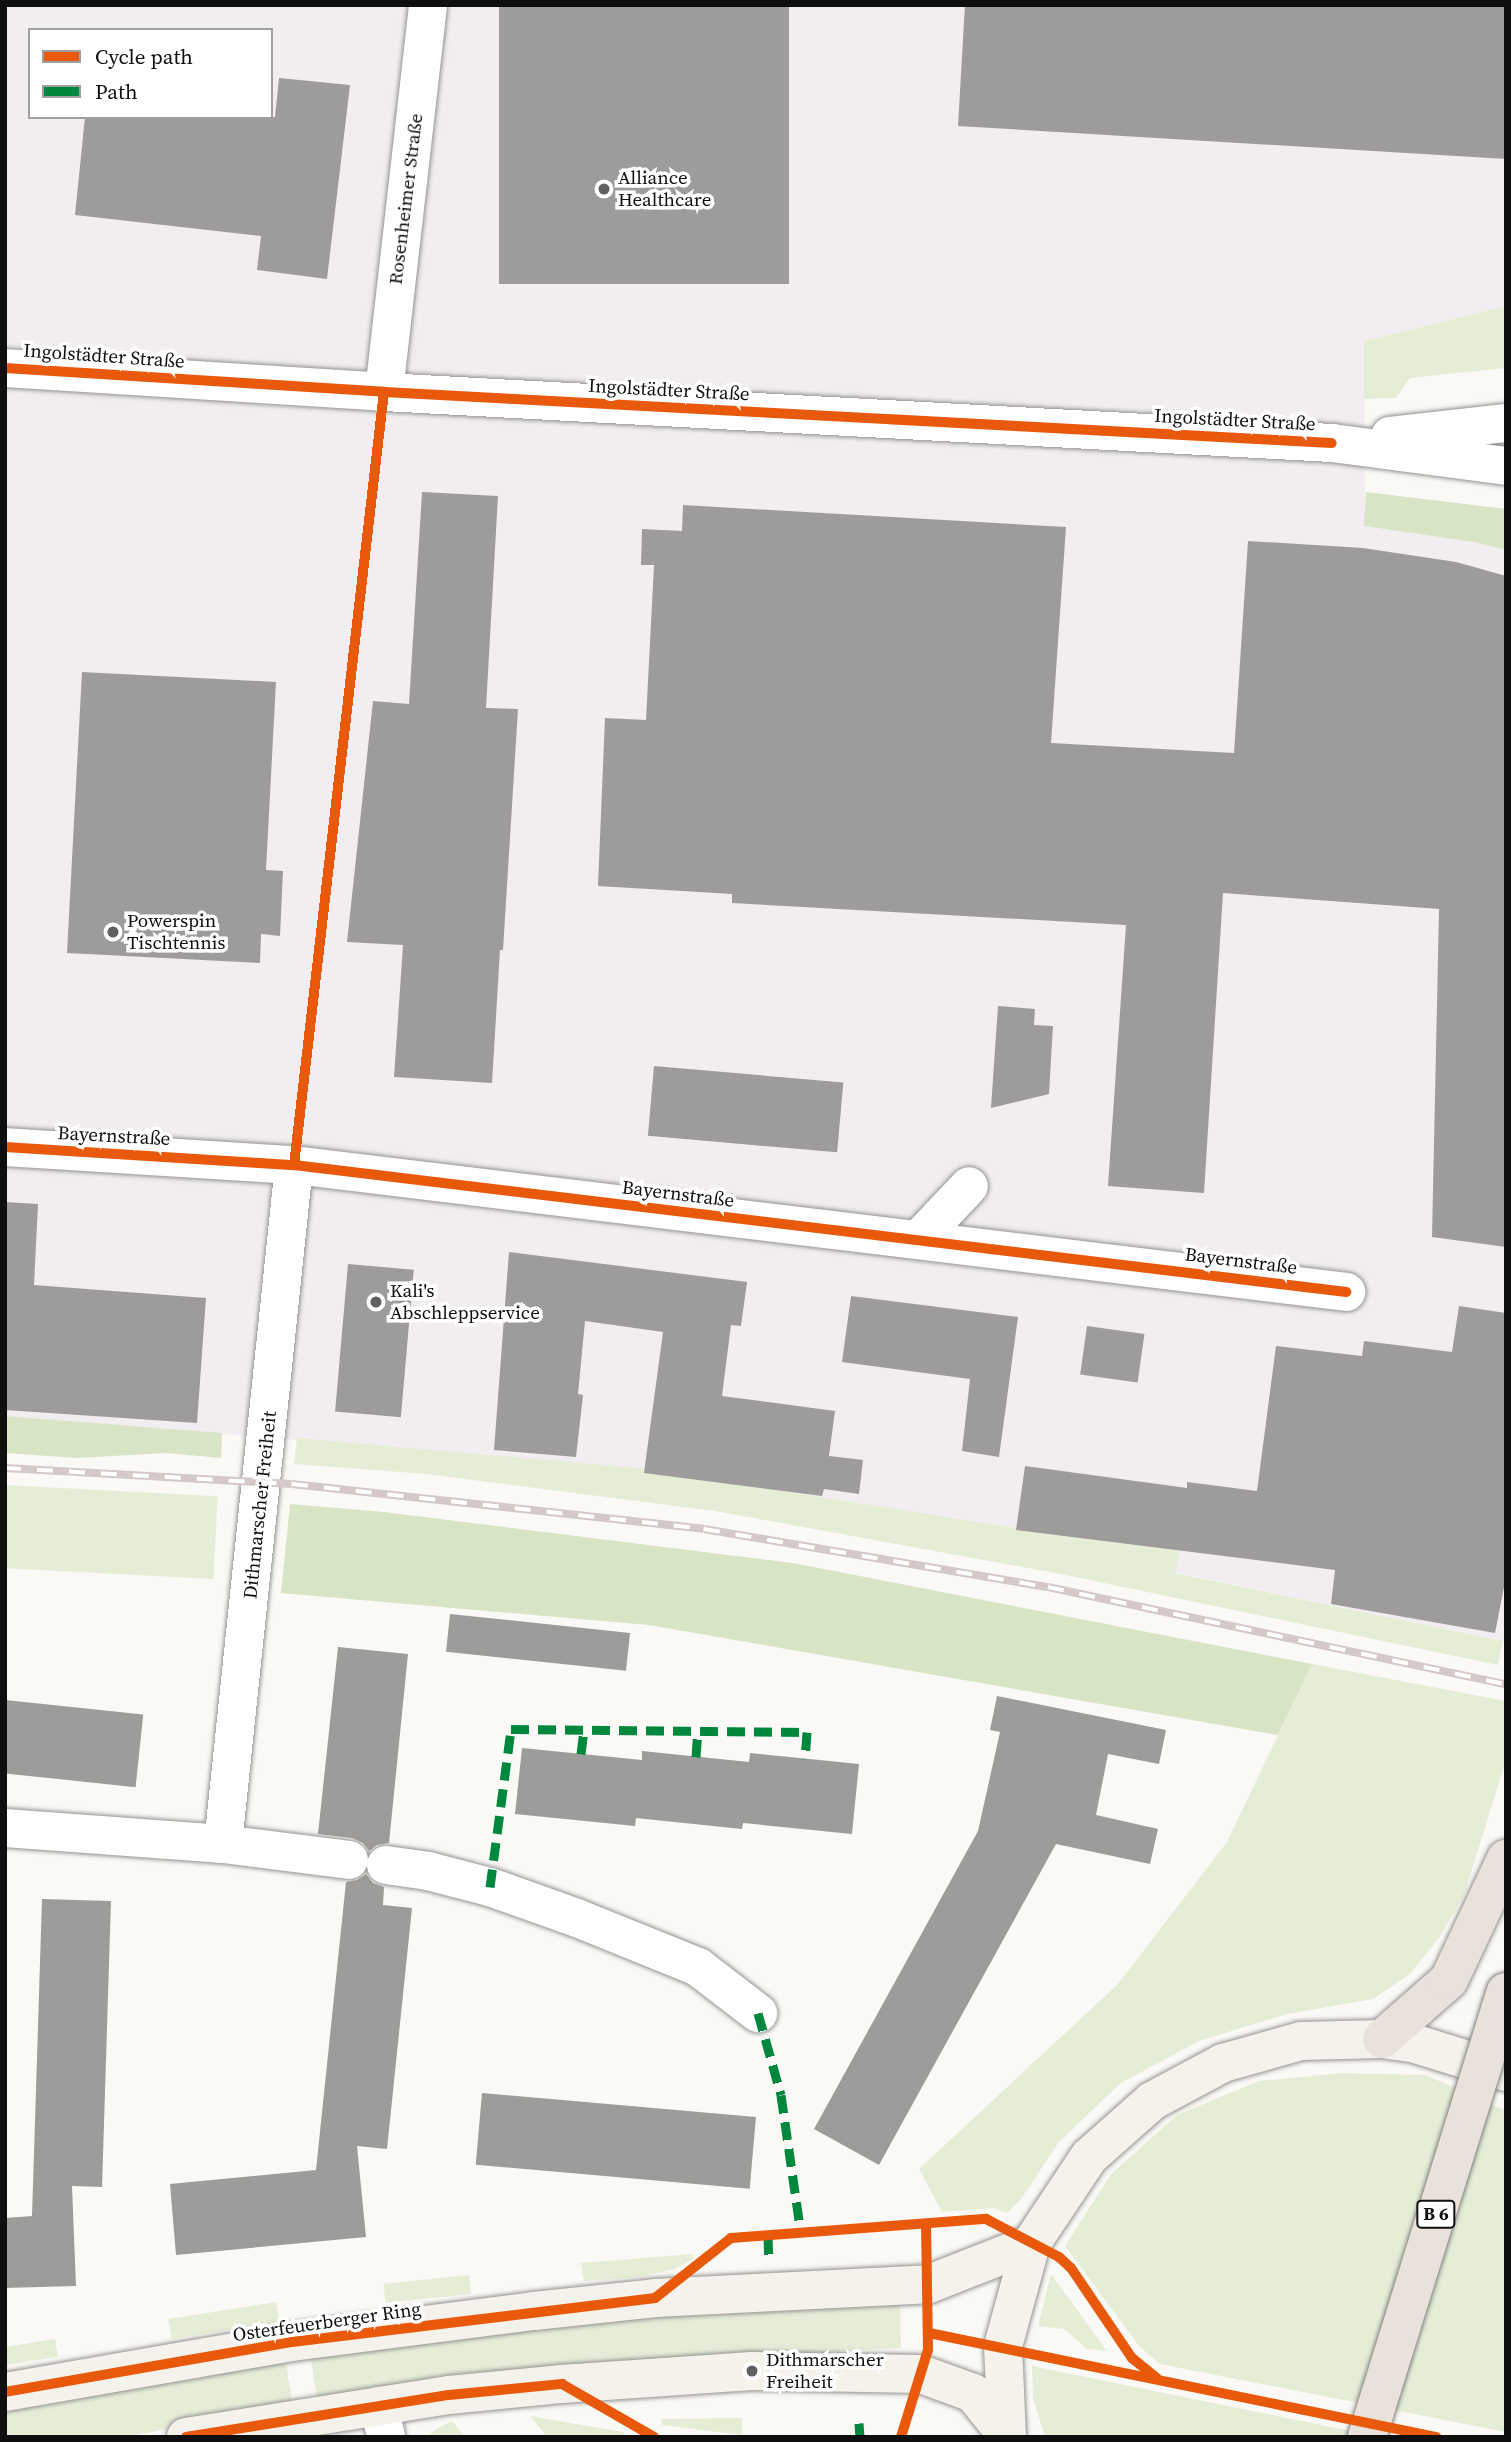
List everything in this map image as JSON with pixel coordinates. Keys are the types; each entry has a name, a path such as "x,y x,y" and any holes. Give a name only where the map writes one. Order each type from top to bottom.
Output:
{"highway":[{"path":"1382,2039 1449,1980 1506,1859"},
{"name":"B 6","path":"1367,2437 1506,1992"}],"main road":[{"path":"1007,2436 1003,2346 1031,2244 1089,2157 1152,2101 1223,2063 1301,2041 1382,2039 1416,2044 1506,2072"},
{"name":"Osterfeuerberger Ring","path":"5,2392 292,2342 534,2311 655,2298 929,2284 1031,2244"},
{"path":"186,2437 383,2421 576,2383 752,2371 921,2374 973,2393 1007,2436"}],"street":[{"name":"Rosenheimer Straße","path":"384,392 428,5"},
{"name":"Ingolstädter Straße","path":"5,368 384,392 1332,443 1506,466"},
{"name":"Ingolstädter Straße","path":"1332,443 1506,423"},
{"name":"Bayernstraße","path":"5,1147 294,1165 1346,1292"},
{"name":"Dithmarscher Freiheit","path":"223,1844 294,1165"},
{"path":"918,1240 968,1186"},
{"path":"5,1828 223,1844 349,1860"},
{"path":"386,1865 429,1871 477,1884 576,1918 698,1967 758,2013"}],"shaded area":[{"path":"5,5 1506,5 1506,306 1364,341 1365,526 1474,542 1506,550 1506,1624 1503,1641 1174,1572 1180,1545 1017,1528 638,1468 5,1416"}],"green space":[{"path":"1506,306 1506,368 1410,378 1396,398 1364,399 1364,341"},
{"path":"1366,492 1506,509 1506,550 1474,542 1364,526"},
{"path":"5,1416 222,1433 221,1458 166,1453 77,1458 5,1453"},
{"path":"297,1438 638,1468 1017,1528 1180,1544 1175,1573 1503,1641 1498,1665 1061,1574 715,1511 427,1474 294,1464"},
{"path":"5,1485 218,1496 213,1579 5,1568"},
{"path":"290,1504 384,1512 793,1563 1312,1664 1278,1735 649,1625 281,1593"},
{"path":"1312,1664 1506,1701 1506,1760 1464,1895 1439,1938 1410,1974 1373,1999 1287,2014 1199,2041 1121,2083 1059,2142 1022,2198 1007,2213 994,2208 942,2212 919,2169 1118,1984 1227,1842"},
{"path":"1343,2073 1426,2075 1506,2111 1506,2432 1160,2364 1139,2346 1065,2246 1111,2174 1177,2115 1259,2081"},
{"path":"692,2254 693,2259 675,2269 638,2277 584,2281 581,2263"},
{"path":"1051,2274 1107,2351 1087,2349 1064,2329 1038,2326"},
{"path":"469,2275 471,2294 385,2303 383,2284"},
{"path":"900,2301 901,2348 666,2360 318,2405 310,2353 507,2326"},
{"path":"276,2302 279,2322 171,2339 168,2319"},
{"path":"55,2339 58,2357 7,2365 5,2347"},
{"path":"285,2357 293,2407 123,2437 5,2437 5,2405"},
{"path":"1032,2366 1380,2437 1045,2437 1033,2398"},
{"path":"530,2416 623,2432 625,2437 547,2437"},
{"path":"742,2418 742,2435 662,2425 661,2419"},
{"path":"452,2421 465,2437 427,2437 436,2429"}],"building":[{"path":"499,5 789,5 789,284 499,284"},
{"path":"965,5 1506,5 1506,159 958,126"},
{"path":"279,78 350,85 327,279 257,270 261,236 75,215 85,119 275,117"},
{"path":"422,492 498,496 486,708 518,709 492,1083 394,1077 403,945 347,942 373,701 409,704"},
{"path":"683,505 1066,527 1051,743 1234,753 1248,541 1363,548 1456,562 1506,576 1506,1247 1432,1237 1439,909 1223,893 1204,1193 1108,1186 1126,925 732,903 732,894 598,886 605,718 646,720 654,565 641,565 642,529 682,531"},
{"path":"82,672 276,682 266,870 283,871 280,936 261,934 260,963 67,953"},
{"path":"998,1006 1035,1009 1034,1025 1053,1026 1049,1094 991,1108"},
{"path":"654,1066 843,1083 837,1152 648,1136"},
{"path":"5,1202 38,1204 34,1285 206,1298 197,1423 5,1410"},
{"path":"509,1252 747,1282 741,1326 731,1325 722,1396 835,1411 829,1456 863,1460 859,1494 824,1489 822,1496 644,1473 663,1332 585,1321 578,1394 583,1395 576,1457 494,1450"},
{"path":"348,1264 414,1270 401,1417 335,1411"},
{"path":"851,1296 1018,1317 999,1457 962,1451 970,1379 842,1362"},
{"path":"1459,1306 1506,1313 1506,1577 1495,1633 1331,1604 1335,1570 1016,1530 1025,1466 1187,1488 1187,1482 1257,1491 1276,1346 1362,1356 1364,1341 1452,1352"},
{"path":"1087,1326 1144,1334 1138,1383 1080,1375"},
{"path":"450,1614 630,1633 626,1671 446,1652"},
{"path":"338,1647 408,1654 389,1843 377,1845 369,1851 363,1843 352,1838 318,1834"},
{"path":"997,1696 1166,1730 1159,1764 1108,1754 1096,1815 1158,1829 1150,1864 1056,1844 879,2165 814,2129 978,1831 1000,1732 990,1730"},
{"path":"5,1700 143,1715 136,1787 5,1773"},
{"path":"522,1748 642,1760 642,1751 749,1762 750,1753 859,1764 852,1834 743,1823 742,1829 636,1818 635,1826 515,1814"},
{"path":"366,1874 373,1883 384,1887 383,1905 412,1908 387,2149 357,2146 366,2237 176,2255 170,2184 316,2170 346,1882 357,1880"},
{"path":"42,1899 111,1901 102,2187 72,2186 76,2286 5,2288 5,2218 32,2216"},
{"path":"482,2093 756,2117 750,2189 476,2165"}],"railway":[{"path":"5,1468 292,1484 704,1529 1048,1587 1506,1684"}],"marked path":[{"path":"490,1887 511,1729 807,1732 805,1759"},
{"path":"581,1754 584,1729"},
{"path":"696,1757 698,1731"},
{"path":"758,2013 781,2095 801,2233"},
{"path":"768,2236 769,2261"},
{"path":"859,2423 860,2437"}],"cycle path":[{"path":"5,368 384,392 1332,443"},
{"path":"294,1165 384,392"},
{"path":"5,1147 294,1165 1346,1292"},
{"path":"5,2392 292,2342 655,2298 731,2238 986,2219 1059,2257 1071,2268 1132,2358 1157,2378"},
{"path":"901,2437 928,2350 926,2224"},
{"path":"929,2333 1436,2437"},
{"path":"186,2437 449,2395 562,2384 654,2437"}],"place":[{"name":"Alliance Healthcare","path":"604,189"},
{"name":"Powerspin Tischtennis","path":"113,932"},
{"name":"Kali's Abschleppservice","path":"376,1302"},
{"name":"Dithmarscher Freiheit","path":"752,2371"}]}
